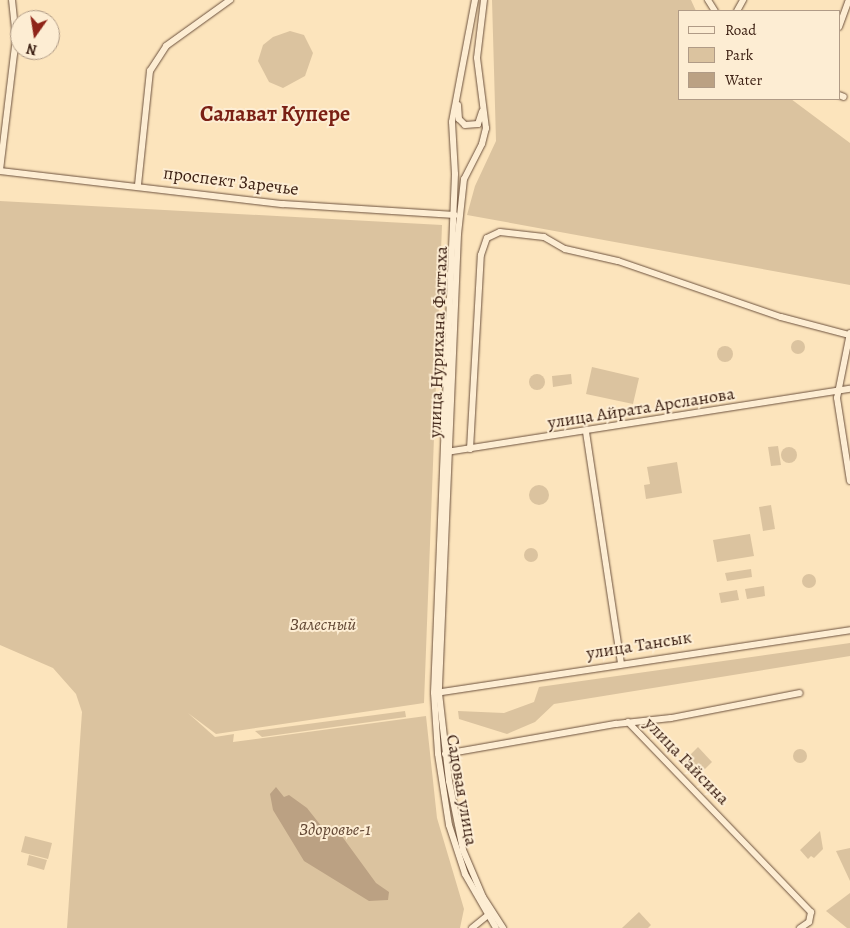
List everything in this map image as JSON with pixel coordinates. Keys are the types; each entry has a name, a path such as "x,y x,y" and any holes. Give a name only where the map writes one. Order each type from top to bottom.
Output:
{"street":[{"path":"0,171 16,38 12,0"},
{"path":"138,185 150,71 166,46 230,0"},
{"name":"улица Нурихана Фаттаха","path":"436,693 455,215 455,161 452,122 475,0"},
{"name":"улица Нурихана Фаттаха","path":"455,215 464,179 484,136 484,106 477,58 484,0"},
{"path":"840,23 849,0"},
{"path":"457,99 459,119 465,125 478,124 484,106"},
{"name":"проспект Заречье","path":"0,171 138,185 283,204 455,215"},
{"path":"470,449 481,255 487,238 500,232 544,237 565,249 618,260 781,317 850,334 838,391 850,482"},
{"name":"улица Айрата Арсланова","path":"446,452 586,432 850,389"},
{"path":"586,432 621,663"},
{"name":"улица Тансык","path":"436,693 621,663 850,630"},
{"name":"Садовая улица","path":"436,693 444,754 463,850 489,914"},
{"name":"Садовая улица","path":"436,693 438,754 450,825 465,874 489,914"},
{"path":"628,722 671,718 800,693"},
{"name":"улица Гайсина","path":"444,754 628,722 811,912 809,922 800,928"},
{"path":"472,928 489,914"},
{"path":"489,914 496,928"},
{"path":"489,914 503,928"}],"green space":[{"path":"492,0 691,0 696,10 678,10 678,100 792,100 850,143 850,285 467,215 475,186 496,141"},
{"path":"290,31 304,35 313,53 305,76 283,88 269,82 258,61 263,45 273,37"},
{"path":"0,201 442,225 424,703 216,734 188,713 215,737 234,734 233,742 426,716 437,818 464,909 460,928 67,928 82,712 76,694 53,668 0,645"},
{"path":"795,340 801,340 805,347 801,354 795,354 791,350 791,344"},
{"path":"725,346 731,348 733,354 731,360 725,362 719,360 717,354 719,348"},
{"path":"592,367 639,378 633,404 586,394"},
{"path":"537,374 545,382 537,390 529,382"},
{"path":"571,374 572,384 553,387 552,376"},
{"path":"778,446 781,465 771,466 768,447"},
{"path":"789,447 797,455 789,463 781,455"},
{"path":"677,462 682,493 646,499 644,485 650,484 647,467"},
{"path":"539,485 546,488 549,495 546,502 539,505 532,502 529,495 532,488"},
{"path":"771,505 775,529 763,531 759,507"},
{"path":"750,534 754,556 717,562 713,540"},
{"path":"528,548 534,548 538,555 534,562 528,562 524,558 524,552"},
{"path":"751,569 752,577 727,581 725,573"},
{"path":"806,574 812,574 816,581 812,588 806,588 802,584 802,578"},
{"path":"764,586 765,596 747,599 745,589"},
{"path":"737,590 739,600 721,603 719,593"},
{"path":"850,643 850,656 554,704 535,722 507,734 459,719 458,711 504,713 534,702 539,687"},
{"path":"405,711 406,717 262,737 255,731"},
{"path":"698,747 712,762 699,775 684,761"},
{"path":"797,749 803,749 807,756 803,763 797,763 793,759 793,753"},
{"path":"820,831 823,849 814,858 811,856 808,859 800,850"},
{"path":"25,836 52,843 48,859 21,852"},
{"path":"850,848 850,881 836,851"},
{"path":"29,855 47,860 44,870 27,865"},
{"path":"850,893 850,928 847,928 826,911"},
{"path":"639,912 651,925 648,928 622,928"}],"water":[{"path":"276,787 284,797 289,795 307,808 322,827 333,829 341,835 376,883 389,892 388,900 369,901 304,861 273,810 270,794"}],"district":[{"name":"Салават Купере","path":"275,115"}],"park label":[{"name":"Залесный","path":"323,624"},
{"name":"Здоровье-1","path":"335,829"}]}
